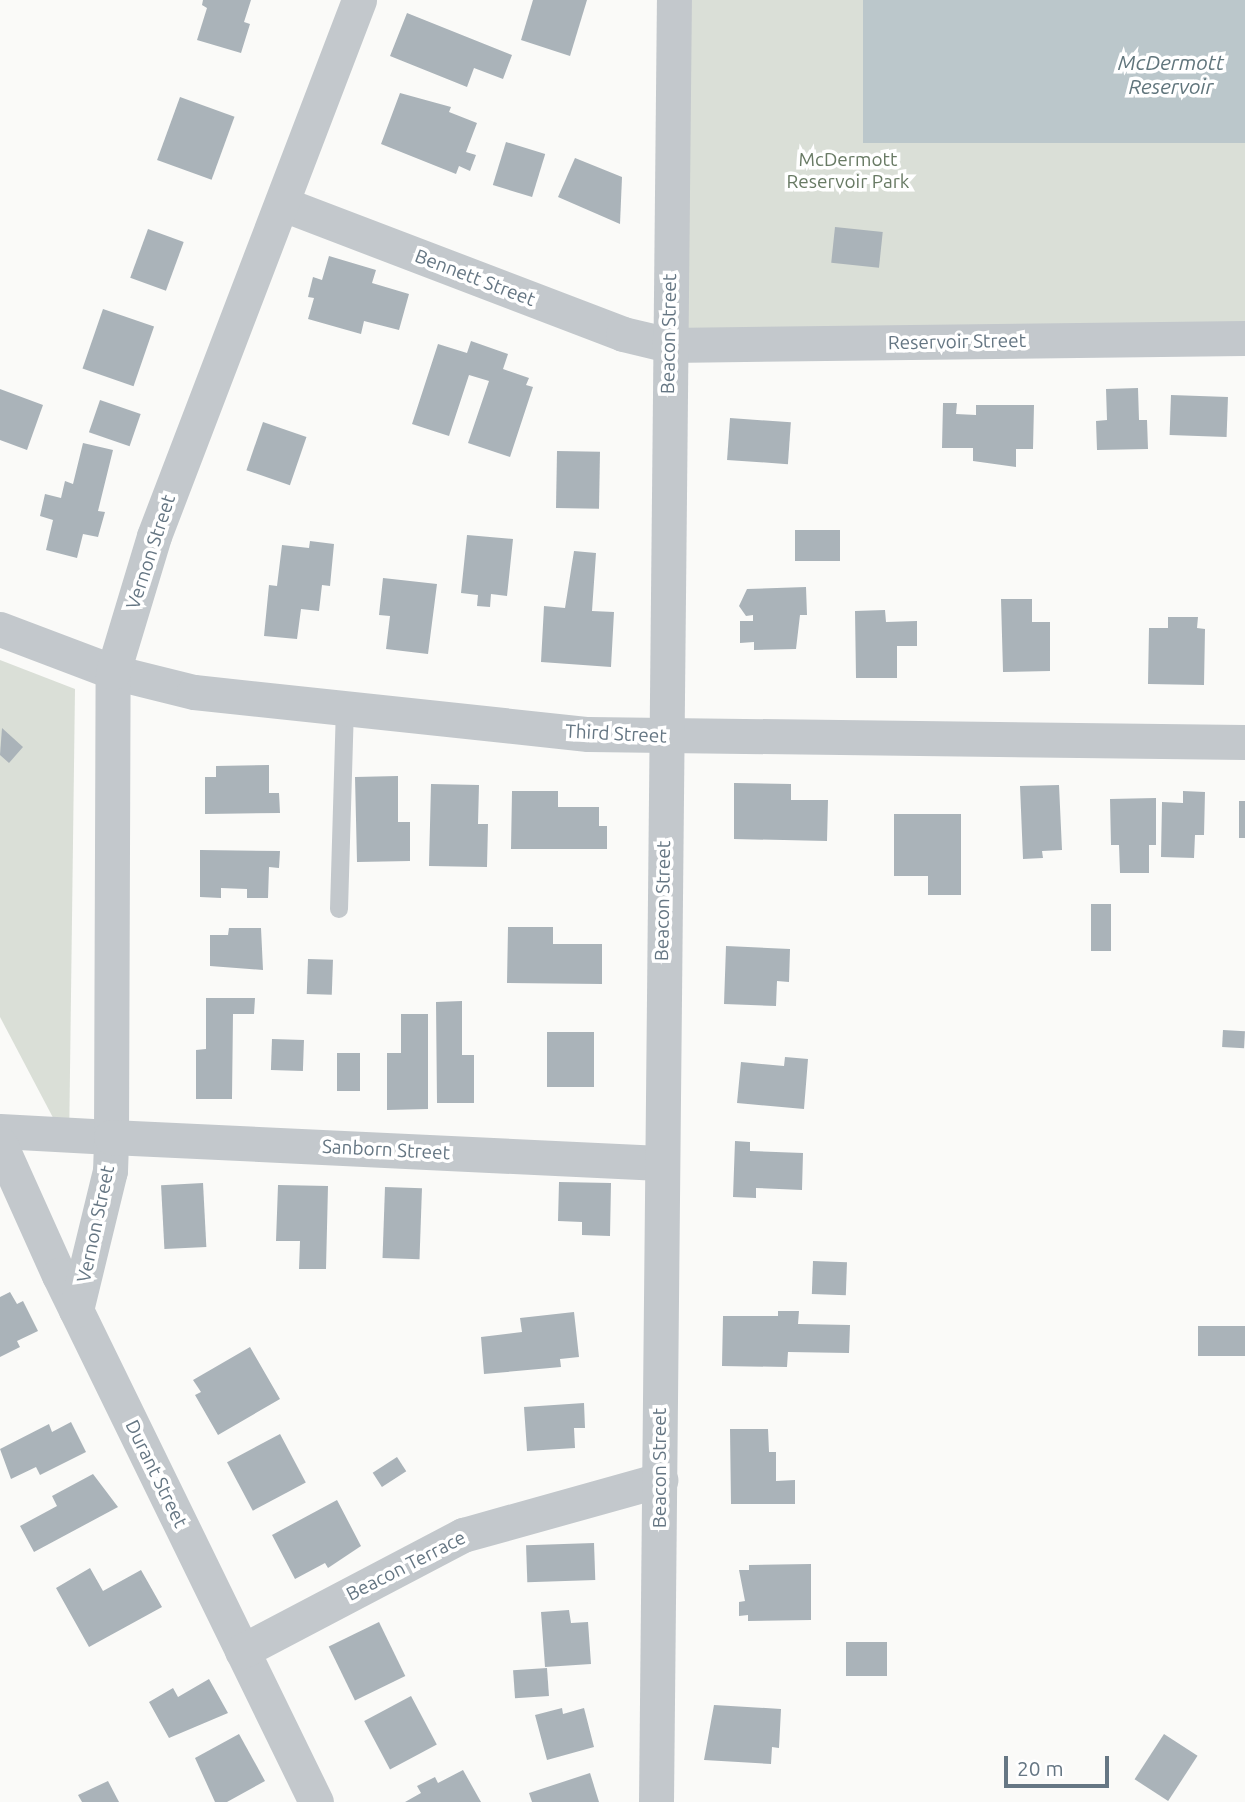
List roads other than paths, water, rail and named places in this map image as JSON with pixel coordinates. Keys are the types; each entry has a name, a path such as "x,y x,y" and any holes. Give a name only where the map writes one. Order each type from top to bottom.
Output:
{"street":[{"name":"Vernon Street","path":"76,1311 110,1171 113,672 154,536 359,0"},
{"name":"Beacon Street","path":"656,1802 664,737 674,0"},
{"name":"Bennett Street","path":"283,204 622,334 669,345"},
{"name":"Reservoir Street","path":"669,345 1245,338"},
{"name":"Third Street","path":"0,629 113,672 194,692 345,710 664,737 1245,742"},
{"name":"Vernon Street","path":"0,1131 111,1137"},
{"name":"Sanborn Street","path":"111,1137 660,1163"},
{"name":"Durant Street","path":"0,1144 76,1311 316,1802"},
{"name":"Beacon Terrace","path":"242,1651 463,1535 660,1480"}],"lane":[{"path":"339,909 345,710"}],"water":[{"name":"McDermott Reservoir","path":"863,0 1245,0 1245,143 863,143"}],"park label":[{"name":"McDermott Reservoir Park","path":"848,171"}]}
